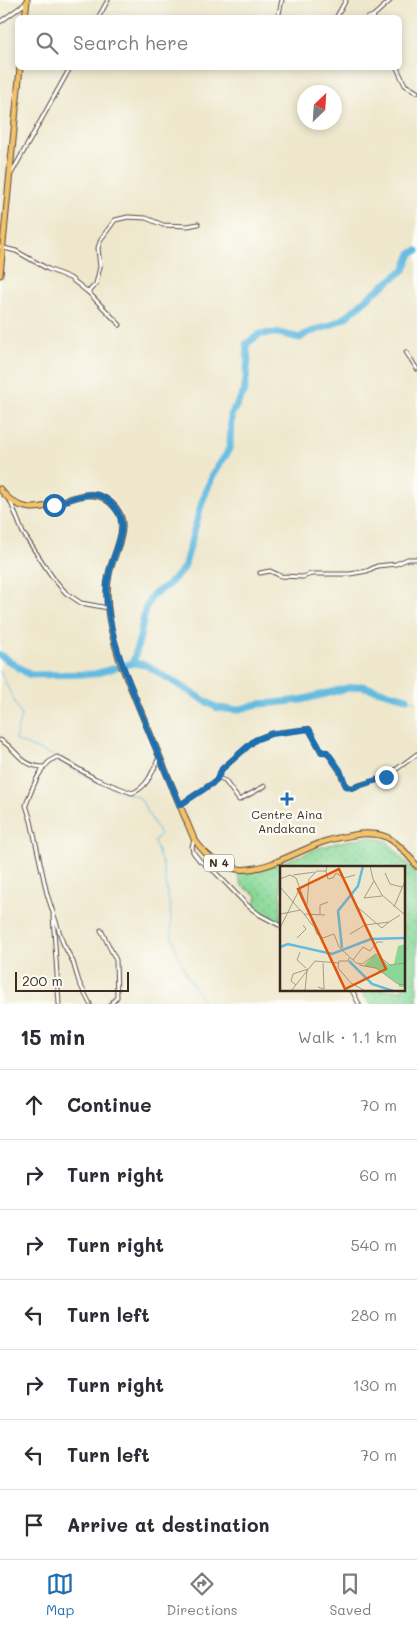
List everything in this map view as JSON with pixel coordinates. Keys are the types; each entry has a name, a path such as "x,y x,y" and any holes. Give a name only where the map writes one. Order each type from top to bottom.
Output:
{"main road":[{"path":"25,15 26,2"},
{"path":"0,276 1,248 20,70"},
{"name":"N 4","path":"0,489 10,499 30,508 42,508 88,494 102,496 112,504 120,515 122,527 108,576 108,608 113,635 121,664 194,839 211,859 236,869 251,870 280,861 323,842 346,836 368,834 389,838 417,866"}],"street":[{"path":"100,15 108,0"},
{"path":"279,15 282,0"},
{"path":"338,15 346,0"},
{"path":"375,15 391,0"},
{"path":"0,22 26,2"},
{"path":"9,178 69,70"},
{"path":"398,70 405,84 417,92"},
{"path":"88,292 96,284 100,267 98,248 101,239 115,220 128,217 146,218 162,225 188,226 198,224"},
{"path":"1,248 16,251 48,269 70,278 88,292 120,325"},
{"path":"406,352 417,369"},
{"path":"10,499 23,533 53,578 66,593 81,603 108,608"},
{"path":"260,573 270,571 282,576 304,577 311,574 350,574 367,571 377,566 396,564 408,559 417,558"},
{"path":"180,805 209,786 218,778 222,769 255,740 271,734 309,729 322,752 327,752 340,770 346,786 352,788 386,777 417,754"},
{"path":"0,740 5,742 18,756 28,763 44,767"},
{"path":"90,1004 79,982 53,910 32,821 26,805 44,767 57,757 96,779 132,793 143,786 150,777 159,757"},
{"path":"218,778 225,781 239,800 265,786"},
{"path":"194,839 193,852 200,861 215,872 247,906 280,925"},
{"path":"53,910 59,1004"},
{"path":"101,930 116,960 117,997 111,1004"},
{"path":"353,992 359,1004"}],"green space":[{"path":"368,837 387,841 415,873 417,880 417,1004 370,1004 361,992 404,992 404,866 280,866 280,923 254,909 257,895 242,886 236,872 270,866 328,845"}],"waterway":[{"path":"133,663 145,610 152,595 167,586 184,568 202,502 214,472 230,446 231,415 244,392 246,380 248,360 246,344 260,334 278,333 300,338 307,333 329,326 346,317 405,269 411,253 417,251"},
{"path":"0,655 30,675 94,674 133,663 146,665 217,708 237,710 258,704 301,700 361,686 407,698"},
{"path":"0,671 21,715 15,740 54,757"},
{"path":"407,698 417,702"},
{"path":"56,760 93,780 140,798 160,835 154,841 163,866 170,905 172,936 188,977 205,1004"}],"place":[{"name":"Centre Aina Andakana","path":"287,799"}],"route":[{"path":"54,505 77,496 88,494 102,496 112,504 122,519 122,532 108,576 108,608 113,635 121,664 180,805 216,781 222,769 255,740 271,734 309,729 322,752 327,752 340,770 346,786 352,788 386,777"}]}
